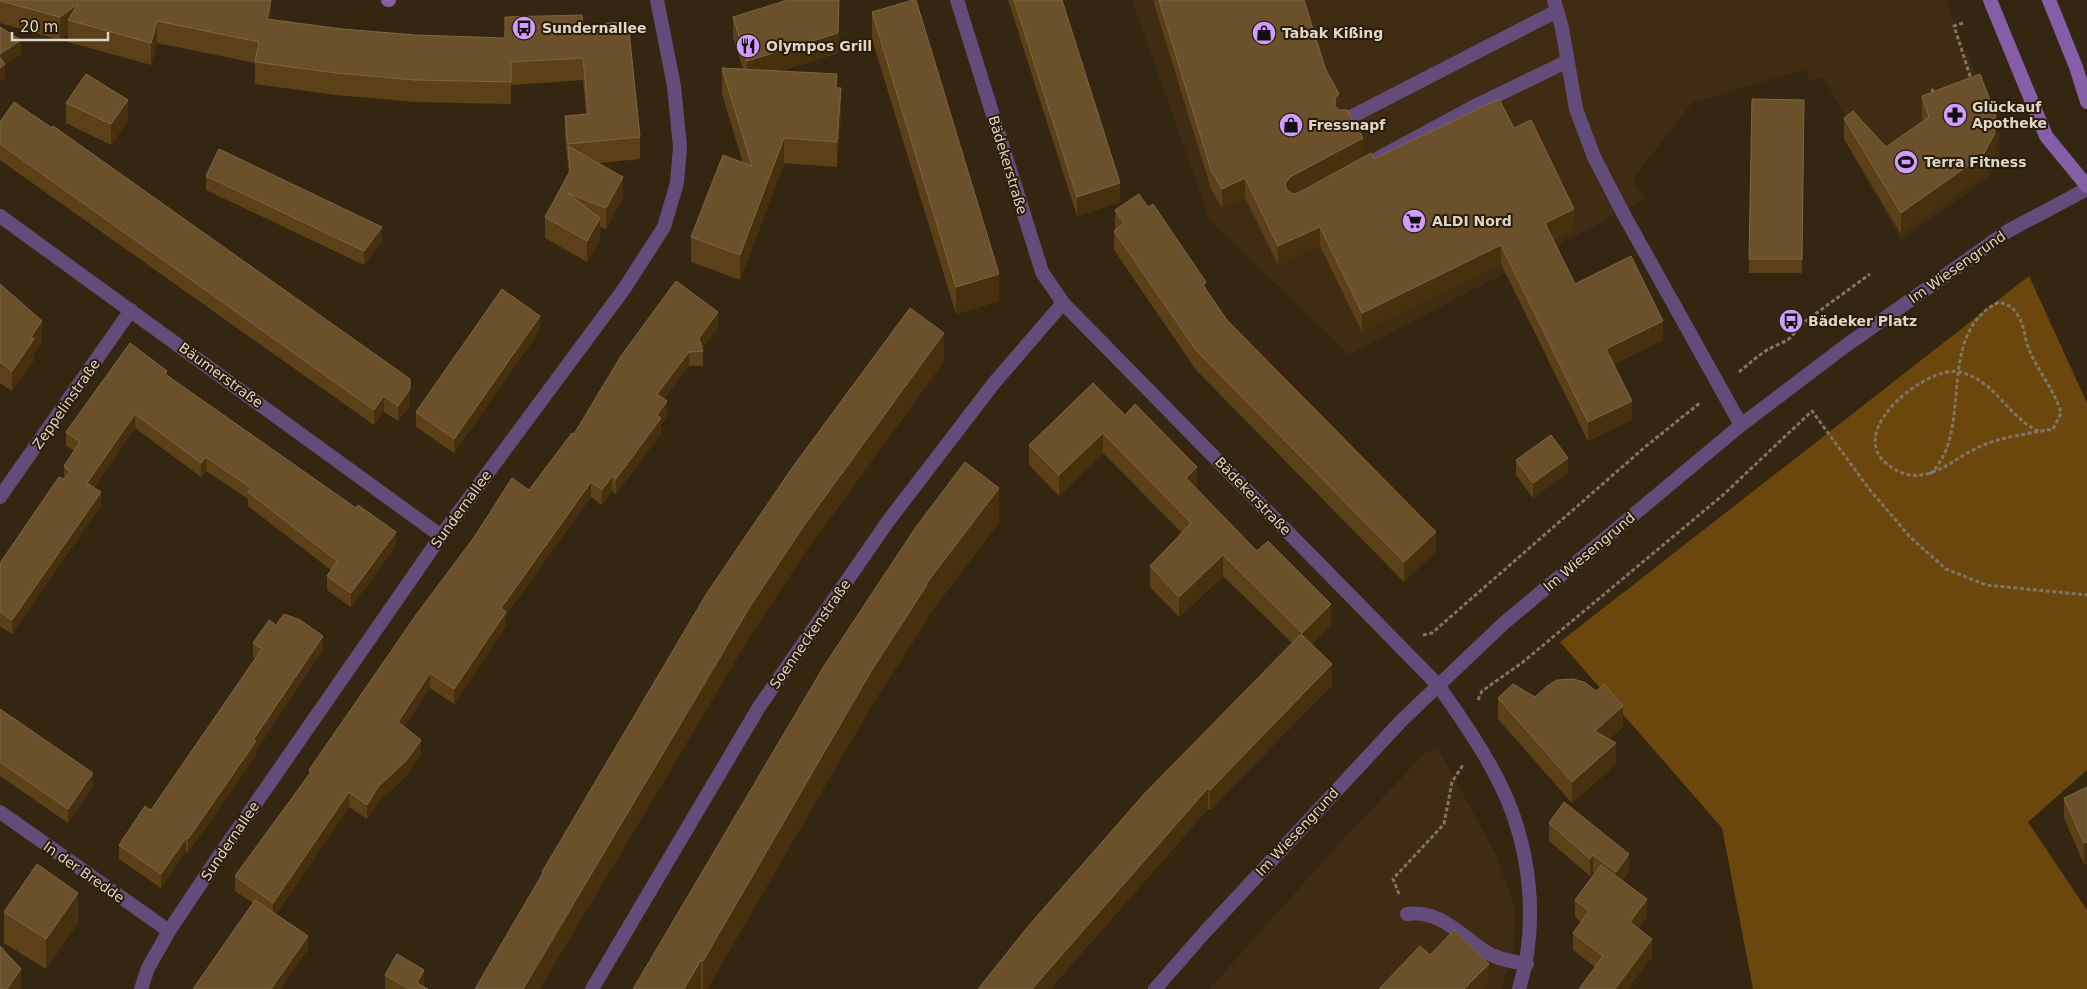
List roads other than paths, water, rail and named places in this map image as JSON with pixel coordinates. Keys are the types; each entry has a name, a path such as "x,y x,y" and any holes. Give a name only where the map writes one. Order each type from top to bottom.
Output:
{"main road":[{"path":"1990,0 2046,136 2087,188"},
{"path":"2049,0 2076,66 2087,102"}],"street":[{"name":"Sundernallee","path":"141,989 148,968 169,931 441,536 624,289 664,226 677,183 680,147 674,86 656,0"},
{"name":"Bädekerstraße","path":"957,0 1042,272 1063,303 1438,685 1462,719 1502,788 1517,826 1525,860 1531,917 1527,964 1519,989"},
{"path":"1343,121 1555,5 1568,61 1576,109 1594,157 1624,215 1741,425"},
{"path":"1349,175 1477,105 1568,61"},
{"name":"Im Wiesengrund","path":"1155,989 1307,821 1438,685 1504,623 1741,425 1898,307 2008,231 2087,188"},
{"name":"Bäumerstraße","path":"0,216 441,536"},
{"name":"Soenneckenstraße","path":"592,989 759,707 895,512 994,383 1063,303"},
{"name":"Zeppelinstraße","path":"0,497 131,310"},
{"name":"In der Bredde","path":"0,812 169,931"},
{"path":"1407,914 1432,916 1449,923 1487,953 1527,964"}],"place":[{"name":"Sundernallee","path":"524,28"},
{"name":"Tabak Kißing","path":"1264,33"},
{"name":"Olympos Grill","path":"748,46"},
{"name":"Glückauf Apotheke","path":"1955,115"},
{"name":"Fressnapf","path":"1291,125"},
{"name":"Terra Fitness","path":"1906,162"},
{"name":"ALDI Nord","path":"1414,221"},
{"name":"Bädeker Platz","path":"1791,321"}]}
